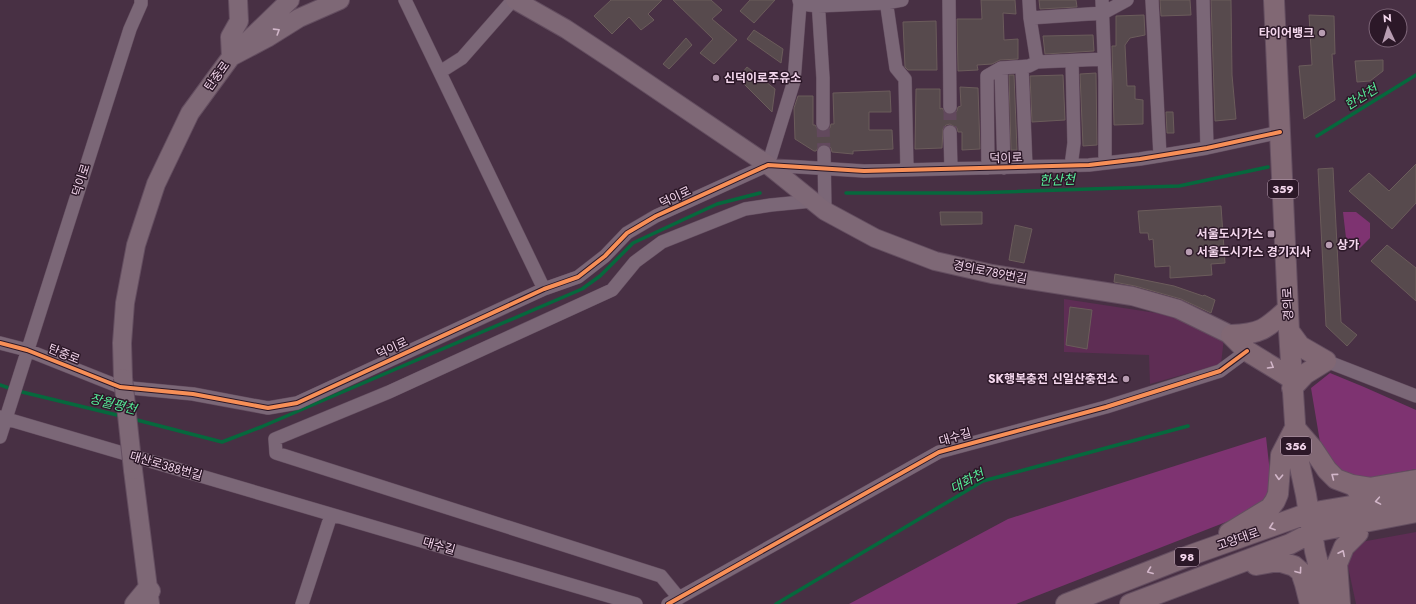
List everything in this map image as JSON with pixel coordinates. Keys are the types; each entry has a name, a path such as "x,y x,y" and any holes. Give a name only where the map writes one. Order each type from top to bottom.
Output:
{"main road":[{"path":"238,0 240,21 230,37 231,57 267,38 299,18 330,3 340,0"},
{"name":"탄중로","path":"121,382 125,303 136,245 156,184 190,113 231,57 290,0"},
{"path":"514,0 566,29 768,165"},
{"name":"경의로","path":"1274,0 1289,331 1297,453 1315,551 1328,604"},
{"name":"경의로789번길","path":"768,165 819,206 875,238 935,261 992,274 1132,296 1178,309 1231,334"},
{"path":"1231,334 1255,333 1268,326 1288,309"},
{"path":"1231,334 1247,351 1292,383 1326,362 1300,346 1289,331"},
{"path":"121,382 149,595 162,604"},
{"path":"1191,555 1270,508 1278,494 1280,455 1295,428 1313,449 1327,470 1336,479 1352,485 1371,488"},
{"path":"1311,523 1345,493 1416,480"},
{"name":"고양대로","path":"1066,604 1191,555 1416,495"},
{"name":"고양대로","path":"1130,604 1290,544 1311,523 1416,512"},
{"path":"1311,523 1358,533 1416,523"},
{"path":"1340,604 1337,564 1344,547 1358,533"},
{"path":"1130,604 1200,579 1244,567 1278,561 1294,566 1301,572 1310,604"},
{"path":"134,604 149,595"}],"street":[{"name":"덕이로","path":"5,416 26,356 130,30 141,4 141,0"},
{"path":"405,0 544,289"},
{"path":"440,72 462,58 514,0"},
{"path":"768,165 794,81 799,2 818,3 902,0"},
{"path":"949,0 950,107"},
{"path":"1028,0 1037,62"},
{"path":"1030,18 1102,7 1127,0"},
{"path":"1152,0 1160,156"},
{"path":"1202,0 1207,148"},
{"path":"886,1 896,68 905,79 907,170"},
{"path":"818,3 823,78 824,124"},
{"path":"1102,7 1105,163"},
{"path":"988,168 987,76 1001,68 1028,66 1037,62 1104,59"},
{"path":"1071,166 1074,143 1072,61"},
{"path":"1022,66 1026,167"},
{"path":"1001,68 1004,168"},
{"path":"950,132 951,169"},
{"name":"덕이로","path":"121,382 268,408 297,403 544,289 578,277 605,256 627,233 656,216 768,165 864,171 1071,166 1160,156 1207,148 1280,132"},
{"path":"673,601 661,576 469,513 276,453 275,439 389,392 612,290 636,262 662,242 745,209 771,205 819,206 824,169 824,152"},
{"name":"탄중로","path":"0,343 26,356 121,382"},
{"name":"대수길","path":"673,601 939,452 1106,407 1220,371 1247,351"},
{"path":"1326,362 1416,396"},
{"path":"0,436 5,416"},
{"name":"대산로388번길","path":"5,416 331,514"},
{"path":"302,604 331,514"},
{"name":"대수길","path":"331,514 636,604"}],"shaded area":[{"path":"1343,212 1356,212 1370,223 1370,238 1358,250 1346,238"},
{"path":"1064,299 1176,316 1224,338 1221,364 1150,384 1149,355 1064,352"},
{"path":"1330,373 1416,410 1416,469 1363,479 1339,471 1321,448 1311,388"},
{"path":"1266,437 1271,482 1267,494 1260,505 1244,515 1016,604 849,604 1008,519"},
{"path":"1416,532 1416,604 1356,604 1347,562 1361,542"}],"building":[{"path":"611,0 662,0 648,14 654,20 641,30 629,17 612,34 594,16"},
{"path":"673,0 711,0 722,10 712,19 737,40 714,64 700,53 713,39"},
{"path":"750,0 775,0 754,23 740,11"},
{"path":"981,0 1015,0 1016,14 1003,13 1004,40 1018,39 1018,59 1000,60 992,64 977,65 978,70 958,71 957,19 982,19"},
{"path":"1039,0 1076,0 1077,7 1040,9"},
{"path":"1160,0 1190,0 1191,15 1161,16"},
{"path":"1211,0 1231,0 1232,75 1236,119 1215,121"},
{"path":"1144,15 1145,35 1130,38 1125,45 1127,86 1135,86 1135,99 1143,100 1143,124 1114,125 1112,46 1116,46 1116,16"},
{"path":"1309,15 1334,16 1335,54 1332,54 1335,100 1304,119 1299,66 1312,65"},
{"path":"936,21 937,70 908,70 905,67 903,22"},
{"path":"754,30 783,49 781,63 747,39"},
{"path":"1093,35 1094,51 1045,54 1043,36"},
{"path":"686,38 692,45 669,69 663,64"},
{"path":"1383,60 1383,71 1370,81 1357,82 1355,61"},
{"path":"747,67 775,89 772,112 738,78"},
{"path":"1096,73 1097,145 1083,146 1080,74"},
{"path":"1009,75 1014,75 1017,150 1011,150"},
{"path":"1063,75 1065,120 1032,122 1030,76"},
{"path":"960,87 978,88 980,149 962,150 962,132 958,132 957,128 950,124 946,125 943,129 942,148 915,149 916,89 940,89 940,109 942,108 946,114 950,115 954,114 958,107 961,106"},
{"path":"890,91 891,112 869,112 869,130 892,130 893,149 853,151 853,154 832,152 828,145 823,144 820,145 816,151 814,151 795,139 794,108 798,96 813,96 813,125 815,125 819,131 823,132 830,128 831,124 834,124 833,93"},
{"path":"1166,112 1173,112 1174,133 1167,133"},
{"path":"1416,164 1416,203 1392,229 1349,191 1369,173 1389,191"},
{"name":"상가","path":"1333,168 1341,322 1357,335 1347,346 1326,326 1318,169"},
{"name":"서울도시가스 경기지사","path":"1221,206 1225,263 1211,264 1212,275 1170,278 1170,266 1155,267 1153,239 1149,240 1148,233 1140,233 1138,211"},
{"path":"940,212 982,212 982,224 941,225"},
{"path":"1015,225 1032,229 1024,263 1009,260"},
{"path":"1387,245 1416,268 1416,301 1371,261"},
{"path":"1115,274 1174,286 1203,296 1204,295 1215,300 1211,313 1181,299 1135,286 1114,282"},
{"path":"1070,307 1092,310 1087,349 1066,345"}],"waterway":[{"name":"한산천","path":"1317,136 1416,75"},
{"name":"한산천","path":"846,193 973,193 1179,186 1268,167"},
{"name":"한산천","path":"133,419 222,442 261,427 582,289 600,276 633,243 717,204 760,193"},
{"name":"장월평천","path":"0,385 12,389"},
{"name":"장월평천","path":"18,391 121,416"},
{"name":"대화천","path":"776,604 983,481 1188,426"}],"tunnel":[{"path":"950,107 950,132"},
{"path":"823,124 824,152"}],"cycle path":[{"path":"0,343 27,350 120,387 193,394 268,408 297,403 544,289 578,277 605,256 627,233 656,216 768,165 864,171 1089,165 1140,159 1207,148 1280,132"},
{"path":"668,604 939,452 1106,407 1220,371 1247,351"}],"place":[{"name":"타이어뱅크","path":"1322,33"},
{"name":"신덕이로주유소","path":"716,78"},
{"name":"서울도시가스","path":"1271,234"},
{"name":"상가","path":"1329,245"},
{"name":"서울도시가스 경기지사","path":"1189,252"},
{"name":"SK행복충전 신일산충전소","path":"1126,379"}]}
